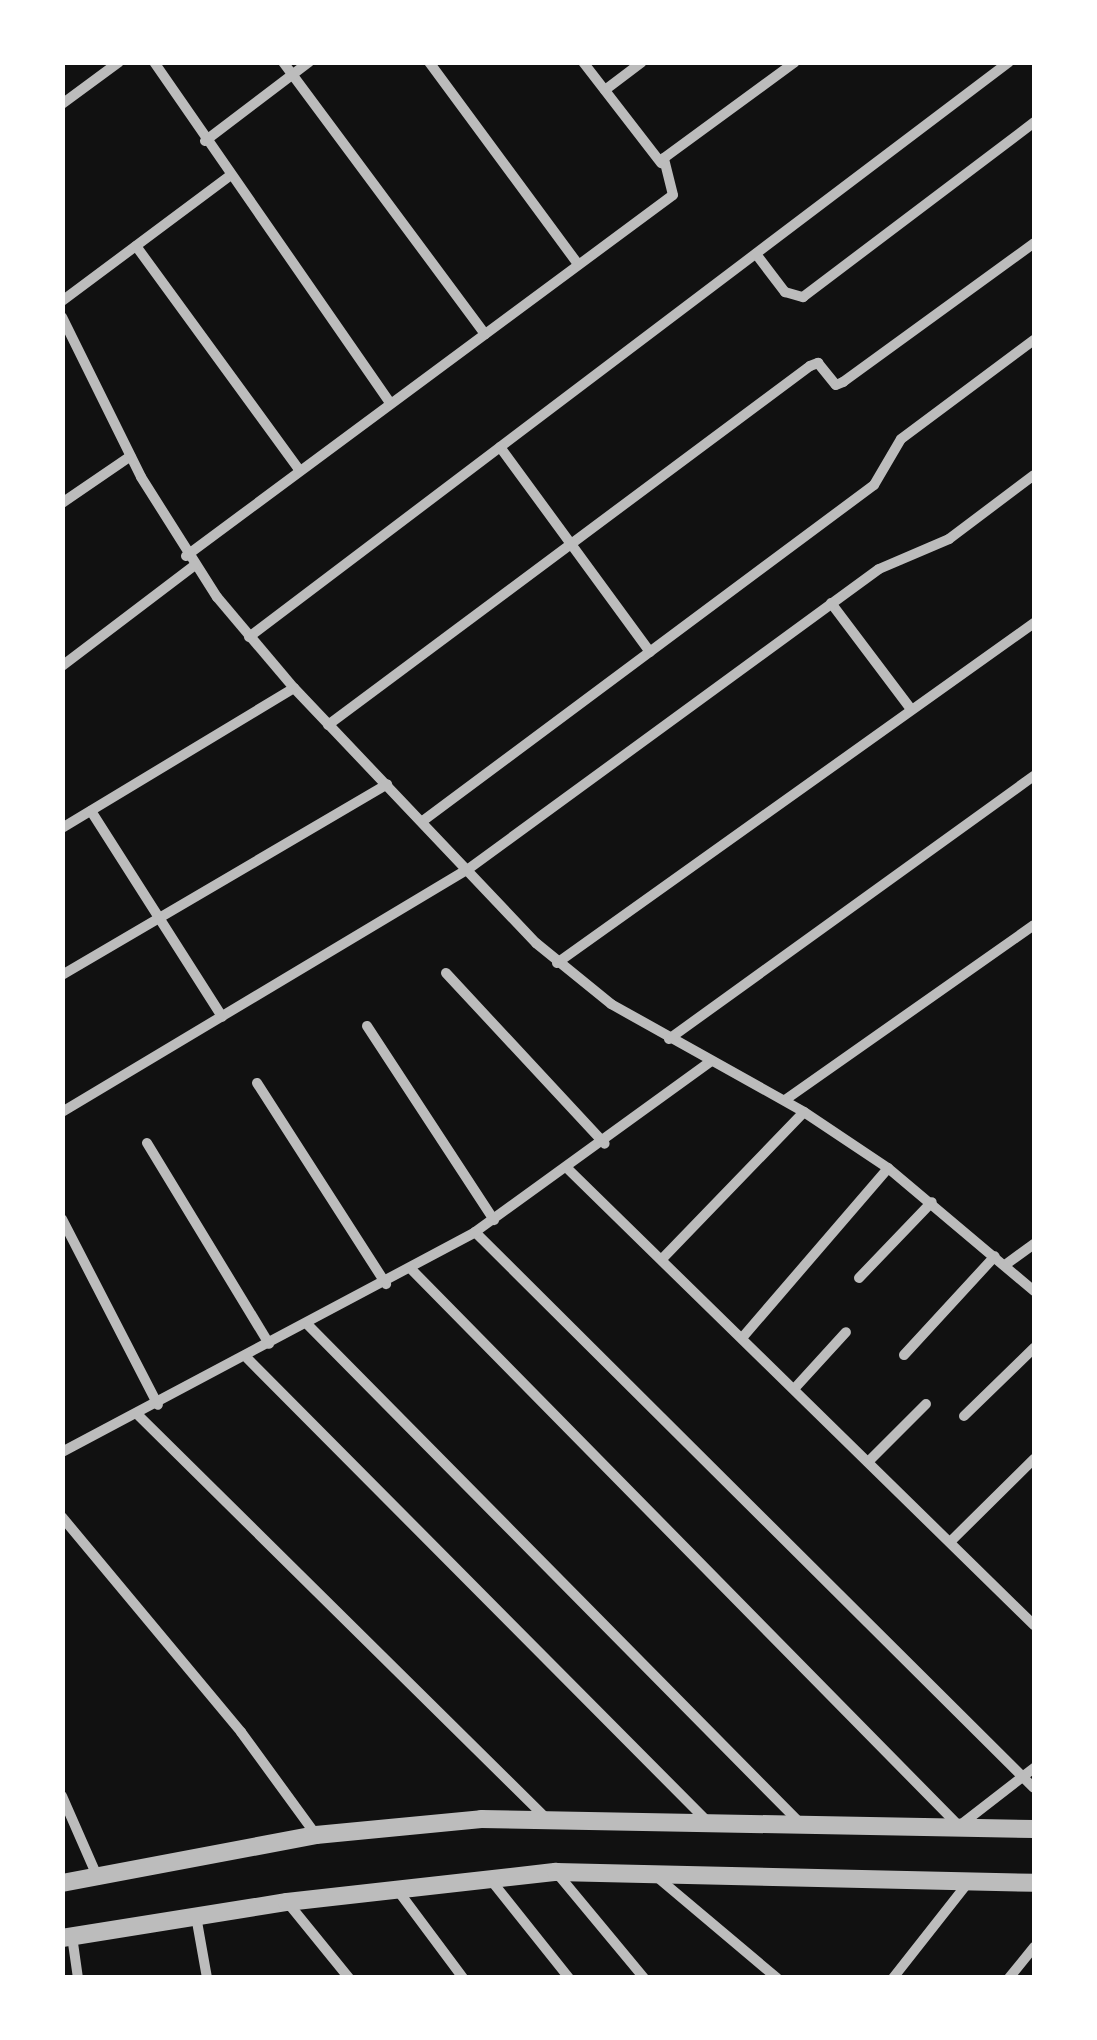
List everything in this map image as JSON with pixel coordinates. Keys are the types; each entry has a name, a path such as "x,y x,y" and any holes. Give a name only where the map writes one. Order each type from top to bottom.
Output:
{"street":[{"path":"62,104 119,62"},
{"path":"154,62 390,404"},
{"path":"282,62 484,334"},
{"path":"205,141 309,62"},
{"path":"429,62 578,264"},
{"path":"62,666 300,471 674,195 677,189 661,163 583,62"},
{"path":"605,90 642,62"},
{"path":"661,163 795,62"},
{"path":"250,637 1009,62"},
{"path":"756,254 785,292 802,297 1034,122"},
{"path":"62,301 230,176"},
{"path":"328,725 810,366 818,364 836,385 843,382 1034,243"},
{"path":"136,246 300,471"},
{"path":"62,318 131,456 190,561 294,688 557,962 669,1039 785,1100 888,1168 1034,1291"},
{"path":"424,820 874,485 902,440 1034,340"},
{"path":"500,447 650,652"},
{"path":"62,503 131,456"},
{"path":"62,1112 466,870 831,603 896,560 949,540 1034,478"},
{"path":"831,603 910,708"},
{"path":"557,962 1034,623"},
{"path":"62,828 294,688"},
{"path":"669,1039 1034,776"},
{"path":"62,975 386,784"},
{"path":"90,812 222,1017"},
{"path":"785,1100 1034,925"},
{"path":"446,973 605,1144"},
{"path":"367,1026 494,1220"},
{"path":"62,1452 158,1406 476,1232 605,1144 711,1061"},
{"path":"258,1083 386,1284"},
{"path":"662,1259 804,1112"},
{"path":"146,1143 270,1344"},
{"path":"742,1338 888,1168"},
{"path":"568,1170 1034,1626"},
{"path":"859,1278 932,1202"},
{"path":"62,1219 158,1406"},
{"path":"476,1232 1034,1788"},
{"path":"1005,1265 1034,1244"},
{"path":"904,1355 995,1256"},
{"path":"412,1270 959,1822"},
{"path":"308,1325 798,1822"},
{"path":"794,1389 846,1332"},
{"path":"964,1416 1034,1348"},
{"path":"247,1358 707,1821"},
{"path":"868,1462 926,1404"},
{"path":"139,1416 546,1818"},
{"path":"950,1542 1034,1460"},
{"path":"62,1517 241,1732 316,1835"},
{"path":"959,1822 1034,1768"},
{"path":"62,1796 98,1878"},
{"path":"62,1883 316,1835 546,1818 959,1822 1034,1828"},
{"path":"556,1872 644,1978"},
{"path":"78,1978 67,1937 287,1902 489,1878 556,1872 972,1878 1034,1883"},
{"path":"653,1873 777,1978"},
{"path":"489,1878 570,1978"},
{"path":"893,1978 972,1878"},
{"path":"395,1888 463,1978"},
{"path":"287,1902 349,1978"},
{"path":"196,1916 207,1978"},
{"path":"1009,1978 1034,1947"}]}
